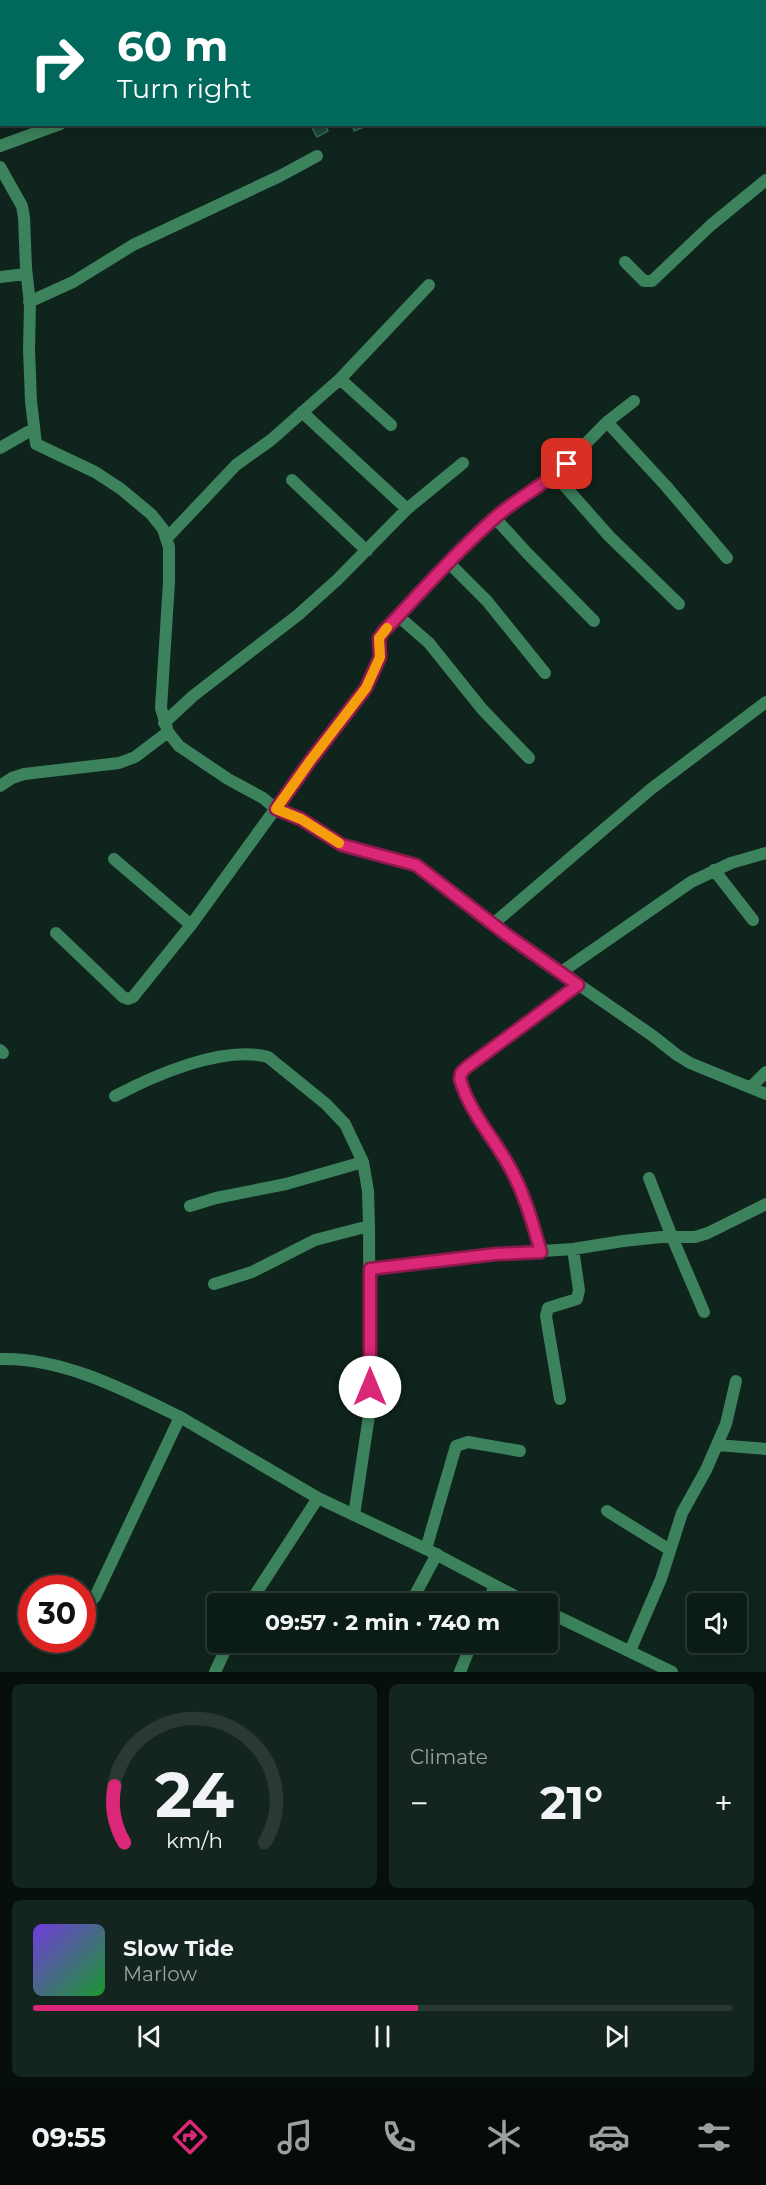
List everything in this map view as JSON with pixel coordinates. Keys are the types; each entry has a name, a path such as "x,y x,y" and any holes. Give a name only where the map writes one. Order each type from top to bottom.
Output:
{"street":[{"path":"0,146 55,126"},
{"path":"29,302 73,282 132,245 280,176 317,156"},
{"path":"0,167 22,206 24,217 33,429 36,444 95,472 121,489 151,514 167,538 169,582 161,708 166,727 179,746 228,779 263,798 276,809 301,819 342,845 416,865 560,973 690,1063 766,1094"},
{"path":"625,262 645,281 652,281 711,225 766,180"},
{"path":"0,277 26,274"},
{"path":"167,538 236,465 271,440 340,379 429,285"},
{"path":"340,379 391,425"},
{"path":"56,933 128,999 133,997 191,925 366,688 380,657 379,638 448,562 495,518 515,501 555,475 607,422 634,401"},
{"path":"302,412 407,509"},
{"path":"607,422 666,486 727,558"},
{"path":"0,448 33,429"},
{"path":"0,786 24,774 119,763 135,757 193,696 298,615 407,509 463,463"},
{"path":"555,475 609,536 679,604"},
{"path":"292,480 367,550"},
{"path":"495,518 594,621"},
{"path":"448,562 487,601 545,673"},
{"path":"398,616 429,643 482,709 529,758"},
{"path":"494,924 651,789 766,702"},
{"path":"560,973 691,882 731,863 766,853"},
{"path":"114,859 191,925"},
{"path":"714,870 753,920"},
{"path":"541,1252 523,1191 507,1162 483,1127 460,1079 461,1073 467,1067 578,985"},
{"path":"115,1096 143,1081 196,1062 246,1054 268,1057 326,1104 345,1124 363,1162 368,1191 370,1269 370,1409 354,1515"},
{"path":"751,1087 766,1072"},
{"path":"190,1206 216,1198 286,1184 363,1162"},
{"path":"649,1178 704,1312"},
{"path":"370,1269 496,1254 573,1249 623,1241 695,1237 708,1233 766,1204"},
{"path":"214,1284 252,1272 315,1240 369,1226"},
{"path":"560,1399 546,1316 548,1308 578,1299 579,1290 573,1249"},
{"path":"0,1359 38,1361 67,1367 180,1417 318,1498 431,1552 509,1593"},
{"path":"630,1651 661,1579 682,1513 706,1470 717,1444 730,1410 736,1381"},
{"path":"96,1596 180,1417"},
{"path":"414,1593 431,1552 456,1446 468,1442 520,1451"},
{"path":"717,1444 766,1449"},
{"path":"256,1593 318,1498"},
{"path":"607,1511 670,1550"},
{"path":"492,1593 495,1586"},
{"path":"558,1617 672,1672"},
{"path":"216,1672 224,1653"},
{"path":"460,1672 468,1653"}],"building":[{"path":"311,126 326,126 328,131 317,137"},
{"path":"353,126 364,126 364,127 354,131"}],"slow traffic":[{"path":"339,843 301,819 276,809 366,688 380,657 379,638 387,628"}],"route":[{"path":"370,1387 370,1269 496,1254 541,1252 523,1191 507,1162 483,1127 460,1079 461,1073 467,1067 578,985 507,935 416,865 352,849 301,819 276,809 366,688 380,657 379,638 384,631 459,551 497,516 567,464"}]}
